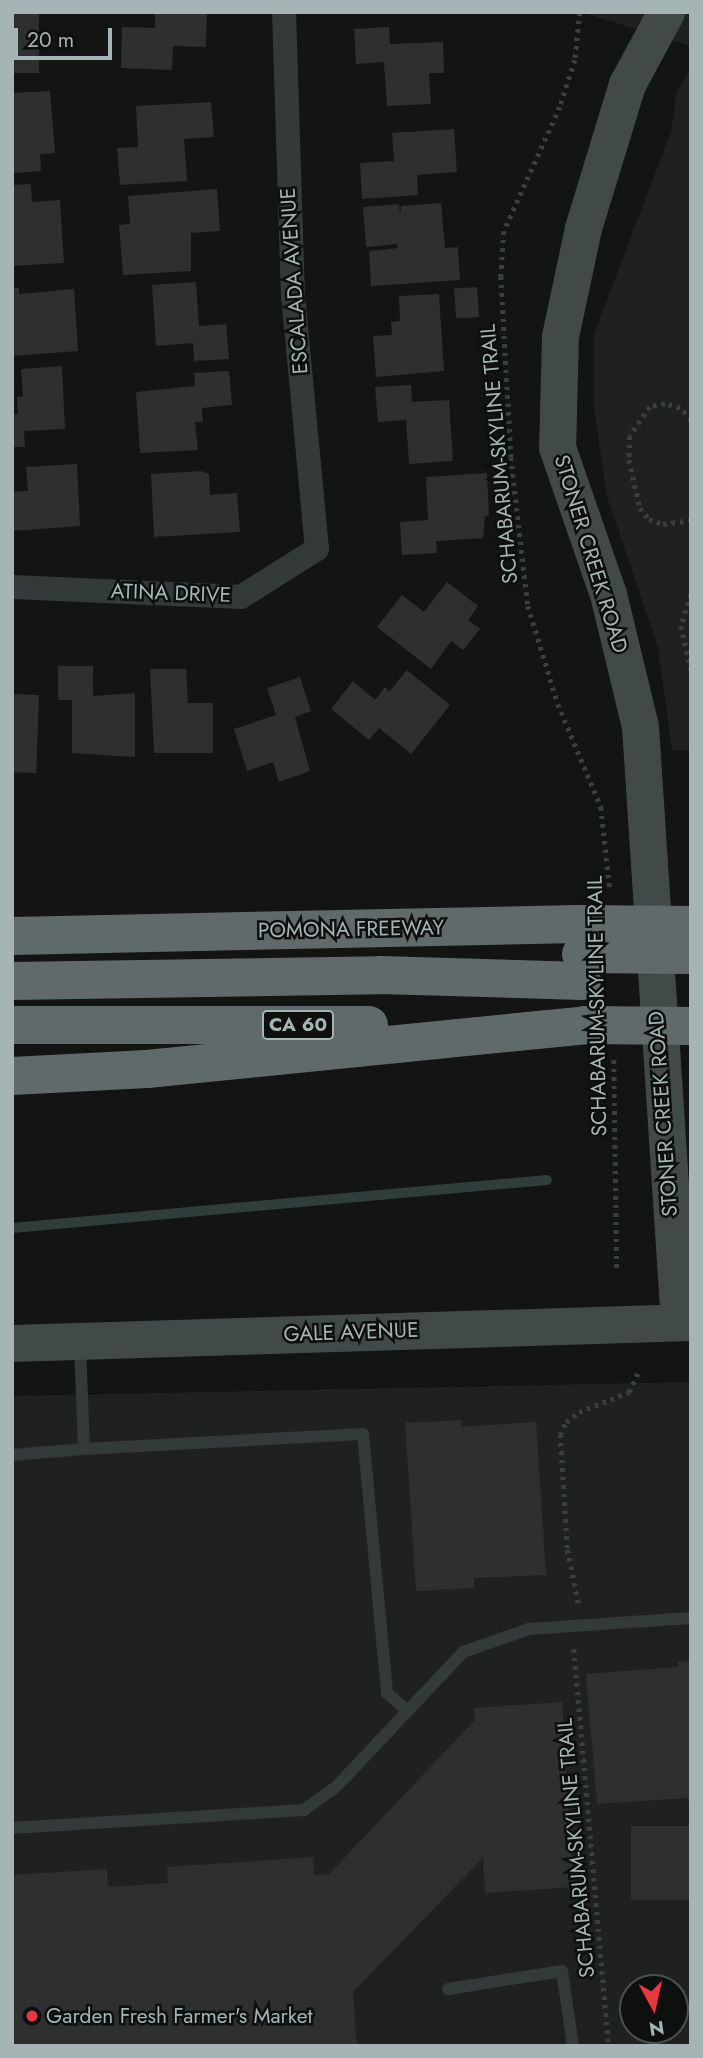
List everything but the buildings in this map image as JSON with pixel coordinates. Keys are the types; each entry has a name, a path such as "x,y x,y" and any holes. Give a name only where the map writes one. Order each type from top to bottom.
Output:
{"highway":[{"name":"POMONA FREEWAY","path":"12,936 580,953 691,925"},
{"path":"12,958 189,953 691,955"},
{"path":"12,981 380,975 580,953 691,981"},
{"name":"CA 60","path":"12,1025 691,1026"},
{"path":"12,1076 147,1069 584,1025"}],"street":[{"name":"ESCALADA AVENUE","path":"284,12 293,298 317,549"},
{"name":"STONER CREEK ROAD","path":"666,12 627,85 577,252 560,336 557,447 608,594 639,726 685,1322"},
{"name":"ATINA DRIVE","path":"12,587 241,597 317,549"},
{"name":"GALE AVENUE","path":"12,1343 685,1322"}],"lane":[{"path":"80,1341 84,1450"},
{"path":"12,1455 363,1434 387,1693 408,1711"},
{"path":"12,1828 304,1810 336,1787 463,1652 518,1633 691,1618"},
{"path":"448,1989 562,1971 573,2046"}],"path":[{"name":"SCHABARUM-SKYLINE TRAIL","path":"580,12 575,60 560,107 504,232 501,276 511,457 528,606 558,704 601,807 610,894"},
{"path":"691,420 680,408 665,404 650,407 630,436 629,460 640,508 649,519 663,524 691,520"},
{"path":"691,594 681,626 691,670"},
{"name":"SCHABARUM-SKYLINE TRAIL","path":"614,1054 617,1272"},
{"path":"578,1603 567,1548 560,1435 566,1422 579,1412 629,1392 639,1371"},
{"name":"SCHABARUM-SKYLINE TRAIL","path":"574,1648 608,2046"}],"shaded area":[{"path":"580,12 691,12 691,46"},
{"path":"691,67 691,750 672,750 658,647 607,497 594,409 594,334 671,132 677,91"},
{"path":"691,1382 691,2046 12,2046 12,1396"}],"waterway":[{"path":"12,1228 547,1180"}],"place":[{"name":"Garden Fresh Farmer's Market","path":"32,2016"}]}
